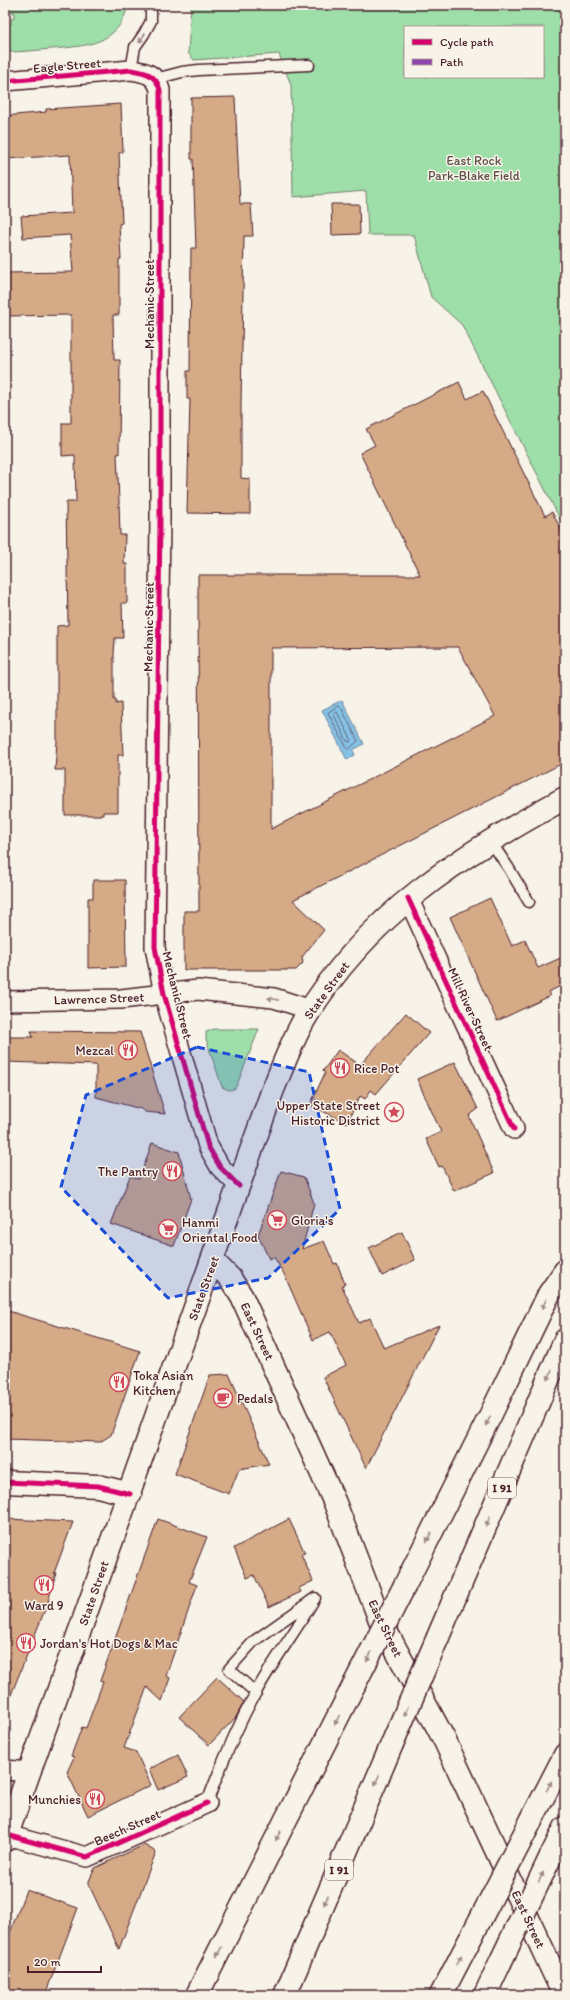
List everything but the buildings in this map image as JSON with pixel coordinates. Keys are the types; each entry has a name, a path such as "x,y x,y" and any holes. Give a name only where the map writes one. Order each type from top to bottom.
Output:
{"main road":[{"name":"State Street","path":"6,1837 130,1494 272,1092 297,1034 310,1010 328,984 361,944 408,898 456,863 565,798"},
{"name":"East Street","path":"213,1261 230,1278 242,1297 335,1503 380,1620 446,1741 564,1995"},
{"path":"197,1995 491,1414 548,1294 565,1271"},
{"name":"I 91","path":"285,1995 565,1340"},
{"path":"5,1482 98,1486 130,1494"},
{"path":"441,1995 565,1755"},
{"path":"485,1995 565,1828"}],"street":[{"path":"131,70 143,72 155,79"},
{"name":"Eagle Street","path":"5,81 131,70"},
{"name":"Mechanic Street","path":"155,79 160,90 160,518 156,961 164,994 208,1146 220,1167 239,1186"},
{"name":"Mill River Street","path":"408,898 514,1129"},
{"name":"Lawrence Street","path":"5,1000 121,1000 198,990 260,996 288,1002 310,1010"},
{"path":"5,1770 30,1772"},
{"name":"Beech Street","path":"6,1837 87,1857 207,1803"}],"lane":[{"path":"131,70 135,47 151,21 151,5"},
{"path":"155,79 182,72 198,70 309,65"},
{"path":"491,842 529,902"},
{"path":"207,1803 226,1751 256,1693 300,1625 315,1598 254,1641 229,1669 256,1693"}],"highlighted area":[{"path":"197,1047 309,1072 340,1209 268,1278 168,1298 61,1187 86,1095"}],"green space":[{"path":"8,5 128,5 124,18 117,28 109,36 99,41 77,46 9,52 8,24 11,24 11,19 14,18 14,12 8,13"},
{"name":"East Rock Park-Blake Field","path":"191,5 565,5 565,529 462,325 431,297 414,235 368,235 366,191 293,197 291,85 279,54 194,60 188,53"},
{"path":"214,1029 259,1029 237,1085 234,1089 229,1090 222,1087 206,1039 206,1032"}],"water":[{"path":"342,700 364,744 353,750 355,755 347,760 322,710"}],"marked path":[{"path":"565,294 565,305"}],"cycle path":[{"path":"5,81 131,70 145,73 153,77 156,80 160,90 160,518 155,947 164,994 208,1146 220,1167 239,1186"},
{"path":"408,898 514,1129"},
{"path":"5,1482 98,1486 130,1494"},
{"path":"7,1835 87,1857 207,1803"}],"place":[{"name":"Mezcal","path":"128,1050"},
{"name":"Rice Pot","path":"340,1068"},
{"name":"Upper State Street Historic District","path":"394,1112"},
{"name":"The Pantry","path":"172,1171"},
{"name":"Gloria's","path":"277,1220"},
{"name":"Hanmi Oriental Food","path":"168,1229"},
{"name":"Toka Asian Kitchen","path":"119,1382"},
{"name":"Pedals","path":"223,1398"},
{"name":"Ward 9","path":"44,1585"},
{"name":"Jordan's Hot Dogs & Mac","path":"26,1643"},
{"name":"Munchies","path":"95,1799"}]}
